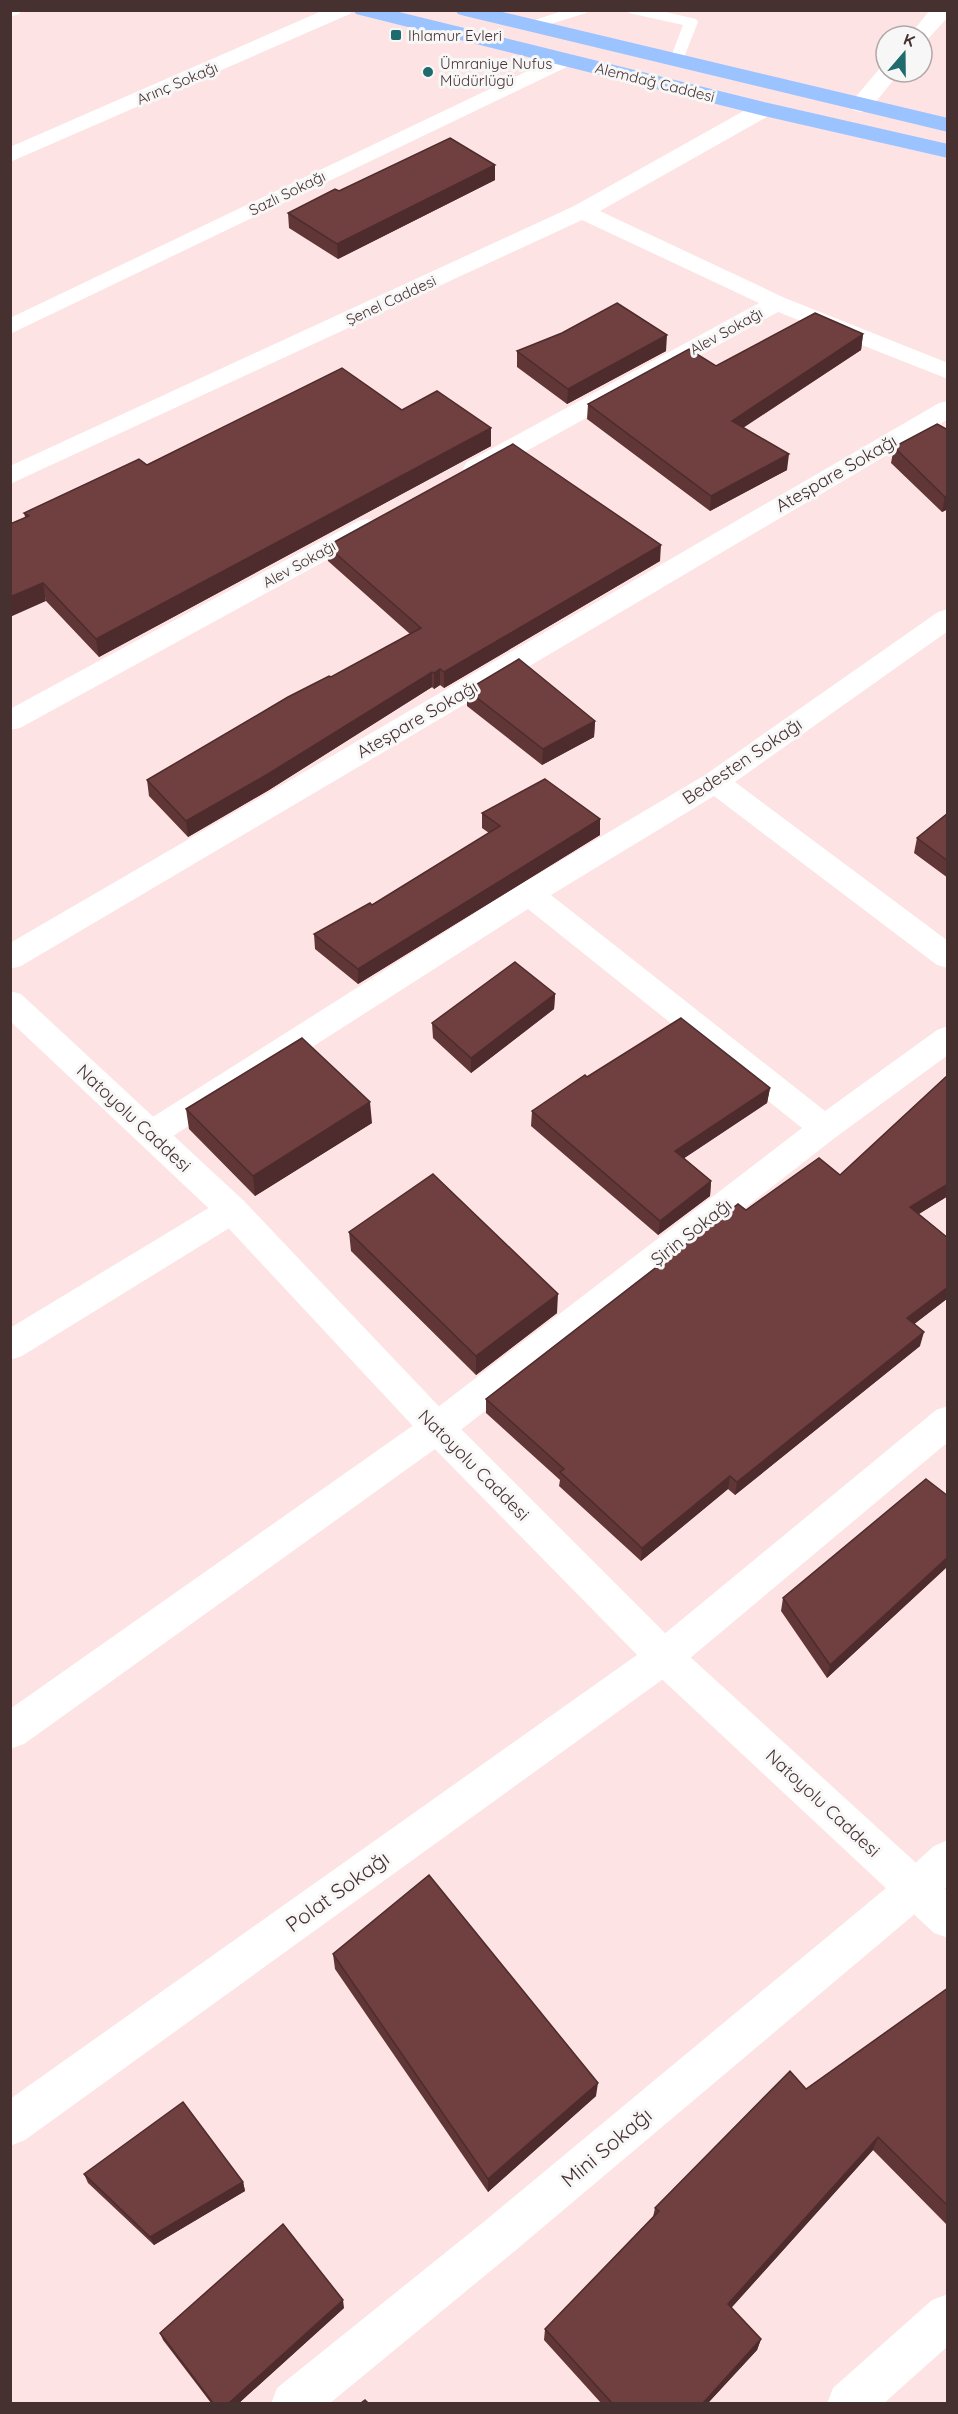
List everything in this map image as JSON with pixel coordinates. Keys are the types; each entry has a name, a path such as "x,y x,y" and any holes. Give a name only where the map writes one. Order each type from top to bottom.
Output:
{"main road":[{"name":"Alemdağ Caddesi","path":"363,10 764,109 948,151"},
{"name":"Alemdağ Caddesi","path":"474,11 676,62 948,124"}],"street":[{"name":"Arınç Sokağı","path":"10,155 343,10"},
{"path":"931,24 942,10"},
{"name":"Sazlı Sokağı","path":"10,327 563,60"},
{"path":"861,105 879,84"},
{"name":"Şenel Caddesi","path":"10,476 582,211 764,109"},
{"path":"582,211 777,303 948,372"},
{"name":"Alev Sokağı","path":"452,481 777,303"},
{"name":"Ateşpare Sokağı","path":"10,958 948,408"},
{"name":"Alev Sokağı","path":"10,721 389,515"},
{"name":"Bedesten Sokağı","path":"151,1134 529,894 716,782 948,618"},
{"path":"716,782 948,957"},
{"path":"529,894 825,1128"},
{"name":"Natoyolu Caddesi","path":"10,1002 232,1210 437,1428 664,1657 948,1919"},
{"name":"Şirin Sokağı","path":"10,1731 437,1428 825,1128 948,1038"},
{"path":"10,1346 232,1210"},
{"name":"Polat Sokağı","path":"10,2125 664,1657 948,1421"},
{"name":"Mini Sokağı","path":"293,2403 510,2228 917,1888 948,1858"},
{"path":"849,2403 948,2316"}],"lane":[{"path":"531,26 581,10"},
{"path":"634,10 691,22 676,62"}],"building":[{"path":"450,138 495,165 337,244 288,213 335,189 339,191"},
{"path":"617,303 667,335 568,389 517,351 562,333"},
{"path":"815,313 863,334 732,421 789,454 711,496 588,404 689,349 716,366"},
{"path":"342,368 402,410 437,391 491,428 96,639 43,583 10,597 10,524 29,516 24,513 139,459 147,465"},
{"path":"937,424 948,430 948,495 945,497 894,447"},
{"path":"513,444 661,545 444,672 440,669 432,672 268,774 186,821 147,780 288,697 331,677 421,628 327,546"},
{"path":"519,659 595,721 543,749 467,690"},
{"path":"545,779 600,819 358,969 314,934 370,903 372,905 500,826 482,813"},
{"path":"948,813 948,861 917,838"},
{"path":"515,962 555,994 471,1058 432,1023"},
{"path":"681,1018 770,1088 675,1151 711,1181 660,1221 532,1111 585,1075 587,1077"},
{"path":"302,1038 370,1102 253,1176 186,1109"},
{"path":"948,1075 948,1184 910,1207 948,1238 948,1287 907,1318 924,1332 737,1482 730,1476 642,1548 560,1472 564,1469 486,1399 738,1204 746,1210 819,1158 840,1175"},
{"path":"433,1174 558,1294 476,1356 349,1232"},
{"path":"926,1479 948,1496 948,1557 830,1665 783,1598"},
{"path":"429,1875 598,2083 488,2179 333,1954"},
{"path":"948,1988 948,2206 878,2137 728,2304 761,2339 703,2403 612,2403 545,2329 659,2211 655,2208 790,2071 806,2089"},
{"path":"183,2102 243,2182 150,2237 84,2174"},
{"path":"283,2224 343,2300 229,2403 213,2403 160,2333"}],"place":[{"name":"Ihlamur Evleri","path":"396,35"},
{"name":"Ümraniye Nufus Müdürlügü","path":"428,72"}]}
